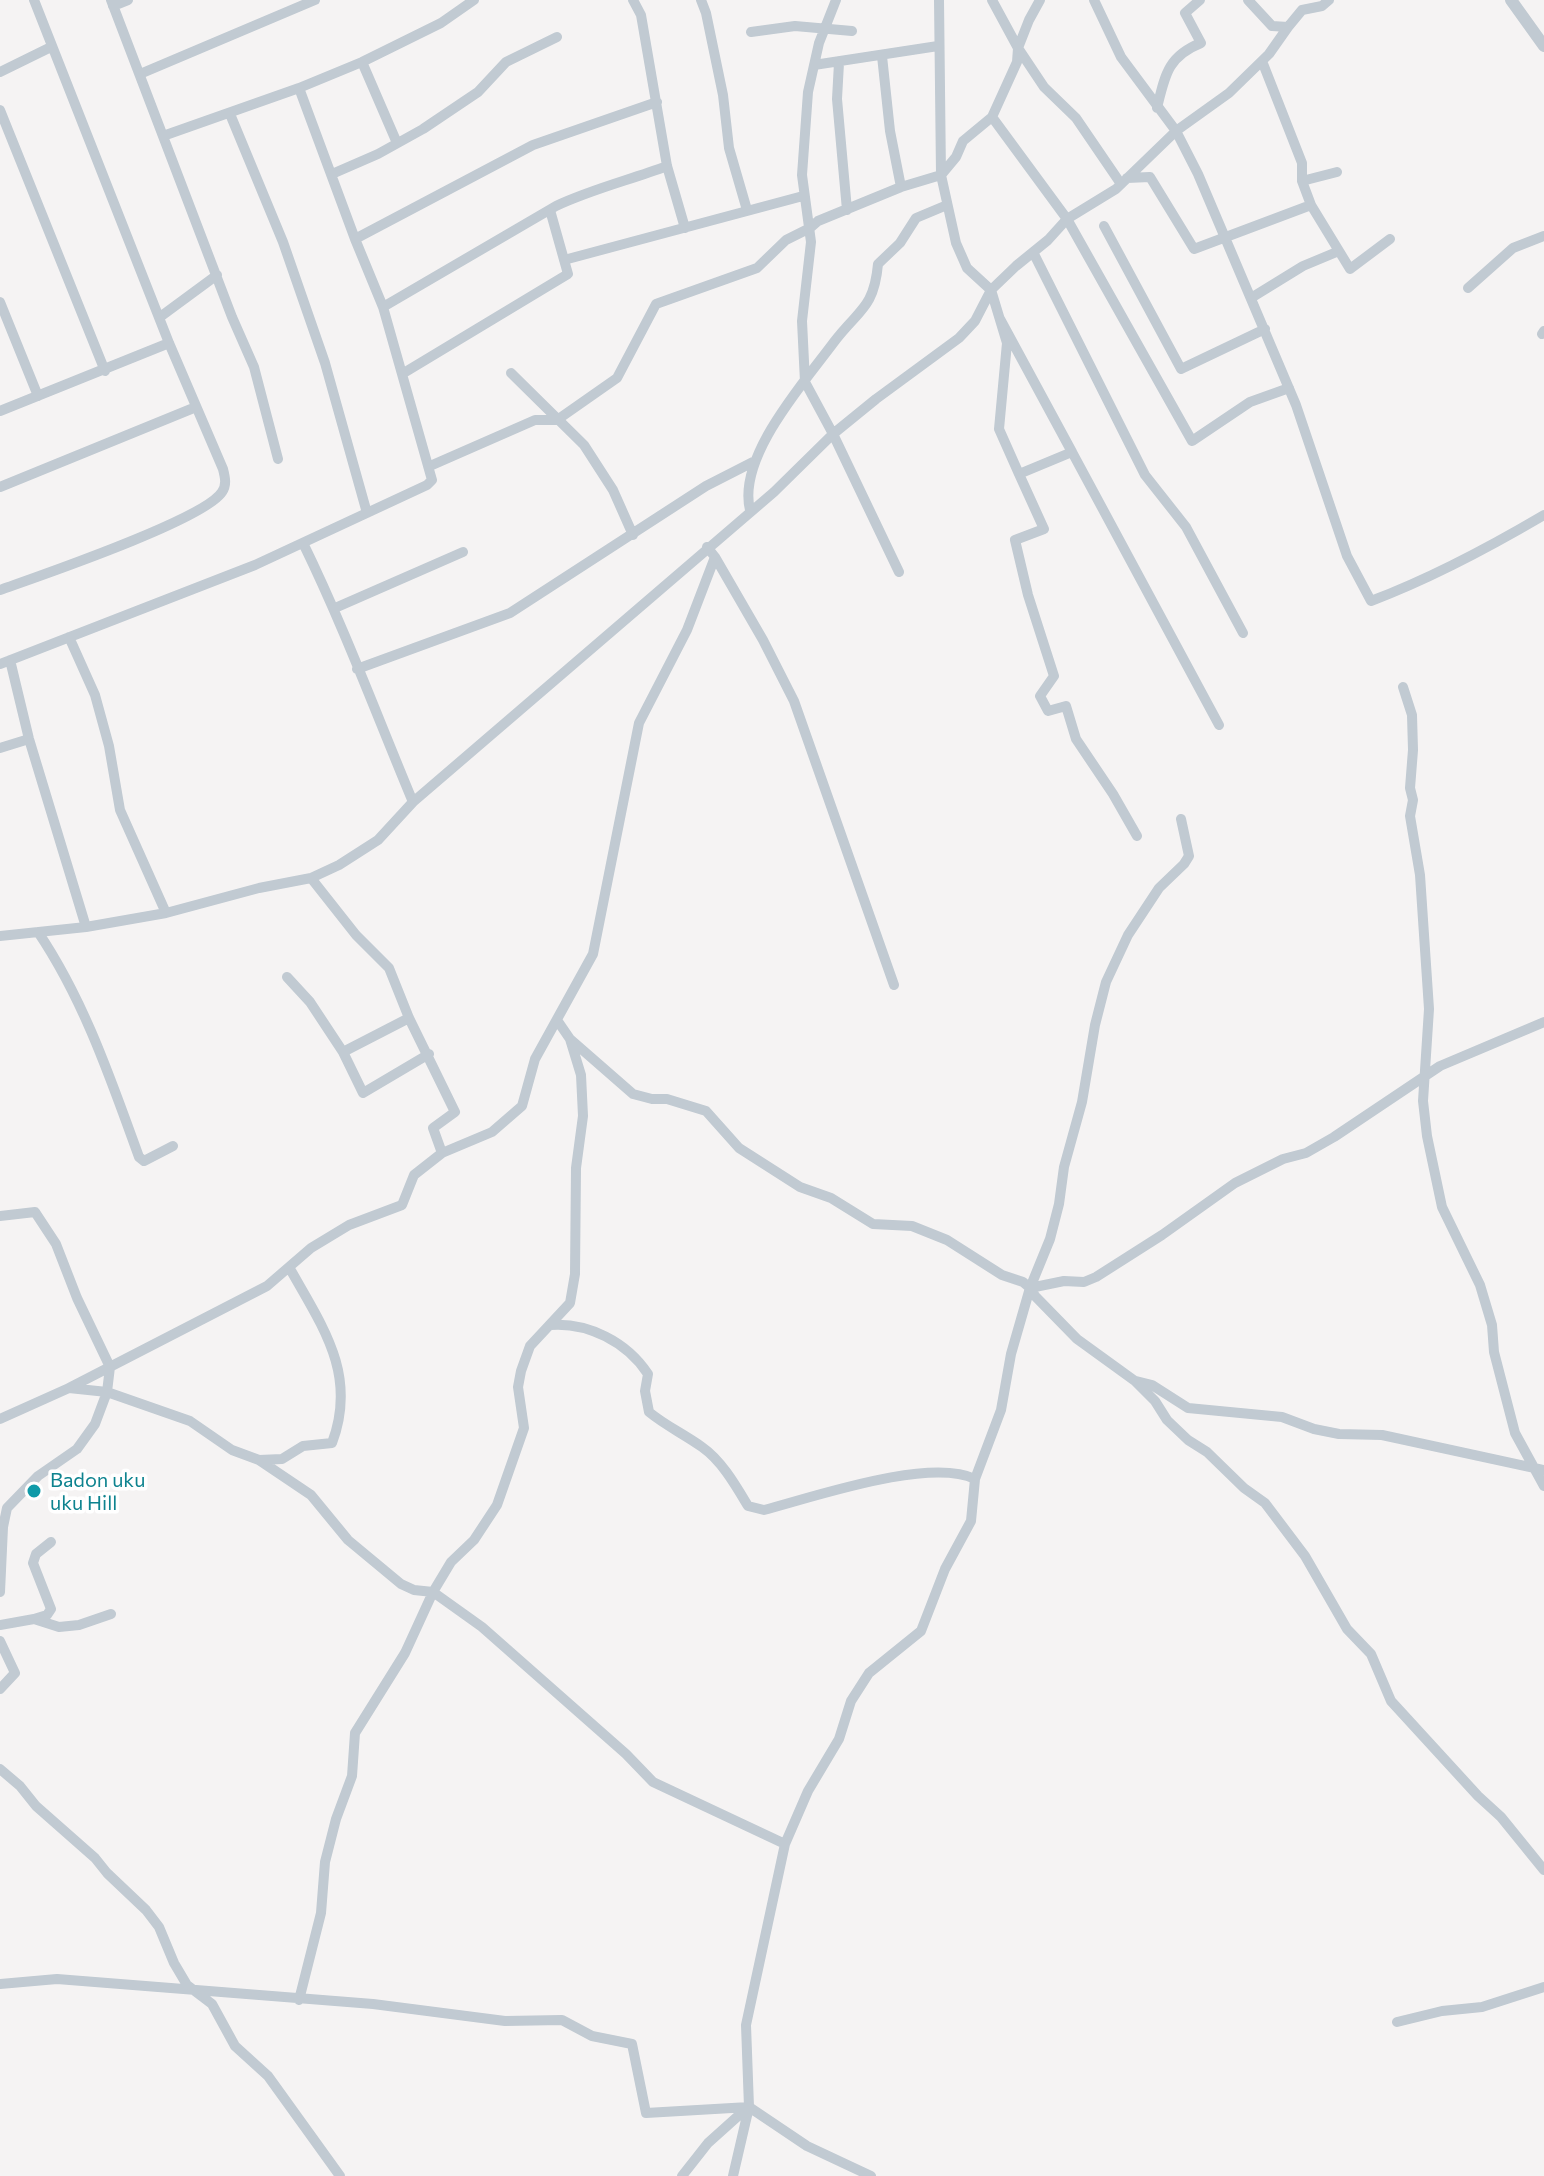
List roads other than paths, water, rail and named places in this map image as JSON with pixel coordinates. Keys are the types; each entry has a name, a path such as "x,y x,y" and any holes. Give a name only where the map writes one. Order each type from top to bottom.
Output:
{"street":[{"path":"0,590 117,546 193,513 215,500 224,491 226,481 34,0"},
{"path":"128,0 112,3 254,367 278,459"},
{"path":"140,74 315,0"},
{"path":"163,136 230,114 362,62 441,23 474,0"},
{"path":"633,0 641,15 667,166 685,228"},
{"path":"701,0 723,95 729,148 747,210"},
{"path":"836,0 824,29 808,92 802,175 810,228 809,281 802,321 805,382 899,572"},
{"path":"939,0 941,175 956,243 967,268 991,290 1007,343 999,429 1044,529 1015,540 1028,595 1054,676 1040,696 1048,711 1066,706 1076,739 1137,836"},
{"path":"992,0 1044,87 1076,118 1124,181"},
{"path":"430,466 535,420 558,419 617,378 656,304 757,268 786,240 818,221 901,187 941,175 956,157 963,141 992,117 1040,0"},
{"path":"1094,0 1121,57 1176,131 1265,329 1289,388 1347,556 1371,601 1475,555 1544,515"},
{"path":"1157,108 1173,59 1201,43 1185,13 1200,0"},
{"path":"1248,0 1272,26 1288,27"},
{"path":"0,936 86,927 166,913 259,888 311,878 339,865 378,840 413,802 774,492 833,434 959,338 975,321 991,290 1067,219 1124,181 1176,131 1229,93 1262,61 1302,10 1322,6 1329,0"},
{"path":"1511,0 1544,46"},
{"path":"751,32 795,26 852,31"},
{"path":"332,174 397,143 478,92 506,62 557,37"},
{"path":"814,65 938,46"},
{"path":"0,72 51,47"},
{"path":"882,56 890,131 901,187"},
{"path":"1262,61 1302,163 1302,181 1311,205 1350,269 1390,239"},
{"path":"362,62 397,143"},
{"path":"839,63 837,99 847,210"},
{"path":"86,927 5,662 255,565 432,480 383,307 299,88"},
{"path":"355,239 533,145 657,102"},
{"path":"0,112 4,139 105,371"},
{"path":"230,114 283,242 325,363 367,513"},
{"path":"992,117 1067,219 1192,441 1250,402 1289,388"},
{"path":"383,307 550,210 585,193 667,166"},
{"path":"1302,181 1337,172"},
{"path":"1124,181 1150,177 1194,249 1311,205"},
{"path":"564,260 803,196"},
{"path":"750,510 747,483 763,442 835,341 865,309 876,287 878,264 900,243 916,218 947,205"},
{"path":"402,374 568,274 550,210"},
{"path":"1104,226 1181,369 1265,329"},
{"path":"1468,288 1513,248 1544,236"},
{"path":"1251,298 1303,266 1339,251"},
{"path":"1033,252 1145,475 1186,527 1243,633"},
{"path":"160,317 217,275"},
{"path":"0,302 38,396"},
{"path":"1000,319 1219,725"},
{"path":"0,411 169,343"},
{"path":"511,373 584,445 613,490 633,535"},
{"path":"0,487 196,407"},
{"path":"1019,474 1072,452"},
{"path":"357,669 510,613 706,486 753,462"},
{"path":"303,543 335,608 413,802"},
{"path":"707,547 763,640 794,701 894,985"},
{"path":"335,608 463,552"},
{"path":"0,1419 69,1388 267,1286 311,1248 349,1225 402,1205 414,1175 442,1153 492,1132 522,1106 535,1059 593,954 639,723 687,630 715,557"},
{"path":"69,637 95,695 109,746 120,810 166,913"},
{"path":"1403,687 1412,715 1410,788 1413,800 1410,816 1420,875 1428,975 1423,1101 1427,1136 1442,1207 1480,1285 1492,1325 1494,1352 1515,1433 1539,1469 1544,1486"},
{"path":"0,748 29,739"},
{"path":"733,2176 749,2107 746,2025 785,1844 808,1791 839,1739 851,1701 869,1673 921,1631 945,1569 971,1521 975,1479 1001,1410 1011,1354 1059,1204 1064,1167 1082,1102 1106,982 1128,935 1159,888 1189,856 1181,819"},
{"path":"311,878 356,935 389,968 409,1018 455,1112 433,1128 442,1153"},
{"path":"38,932 60,965 139,1157 144,1161 173,1146"},
{"path":"287,977 310,1002 343,1052 363,1093 429,1054"},
{"path":"343,1052 409,1018"},
{"path":"557,1020 570,1039 633,1094 667,1099 706,1111 739,1148 800,1187 831,1198 873,1224 912,1226 947,1240 1002,1275 1030,1288 1077,1339 1135,1381 1188,1440 1207,1452 1244,1488 1265,1503 1305,1556 1347,1629 1371,1654 1391,1701 1501,1817 1544,1869"},
{"path":"1030,1288 1064,1281 1084,1282 1096,1277 1235,1183 1283,1159 1306,1153 1453,1059 1544,1022"},
{"path":"299,2000 321,1913 325,1862 352,1776 355,1733 405,1653 433,1592 451,1562 474,1540 497,1505 524,1428 518,1387 530,1346 570,1303 575,1274 576,1168 583,1116 581,1075 570,1039"},
{"path":"0,1216 35,1212 56,1244 77,1298 110,1367 107,1392 95,1424 77,1449 38,1476 7,1508 3,1527 0,1592"},
{"path":"259,1460 282,1459 303,1446 332,1443 341,1420 341,1383 329,1339 289,1267"},
{"path":"550,1325 569,1324 600,1333 637,1358 648,1374 645,1391 649,1412 667,1427 704,1448 729,1476 748,1506 764,1510 900,1476 962,1473 975,1479"},
{"path":"1135,1381 1152,1385 1188,1408 1271,1415 1326,1432 1382,1435 1539,1469"},
{"path":"69,1388 107,1392 190,1421 232,1450 259,1460 311,1495 348,1540 401,1584 414,1590 433,1592 482,1627 626,1754 653,1782 785,1844"},
{"path":"0,1625 47,1615 51,1609 33,1563 36,1554 51,1542"},
{"path":"34,1619 59,1627 79,1625 111,1614"},
{"path":"0,1641 15,1673 0,1689"},
{"path":"0,1769 146,1910 159,1927 187,1985 212,2004 235,2046 268,2076 340,2176"},
{"path":"0,1984 57,1979 373,2004 505,2021 562,2020 592,2036 632,2044 646,2113 749,2107 807,2146 871,2176"},
{"path":"1397,2022 1442,2011 1482,2007 1544,1987"},
{"path":"682,2176 708,2143 749,2107"}],"place":[{"name":"Badon uku uku Hill","path":"34,1491"}]}
